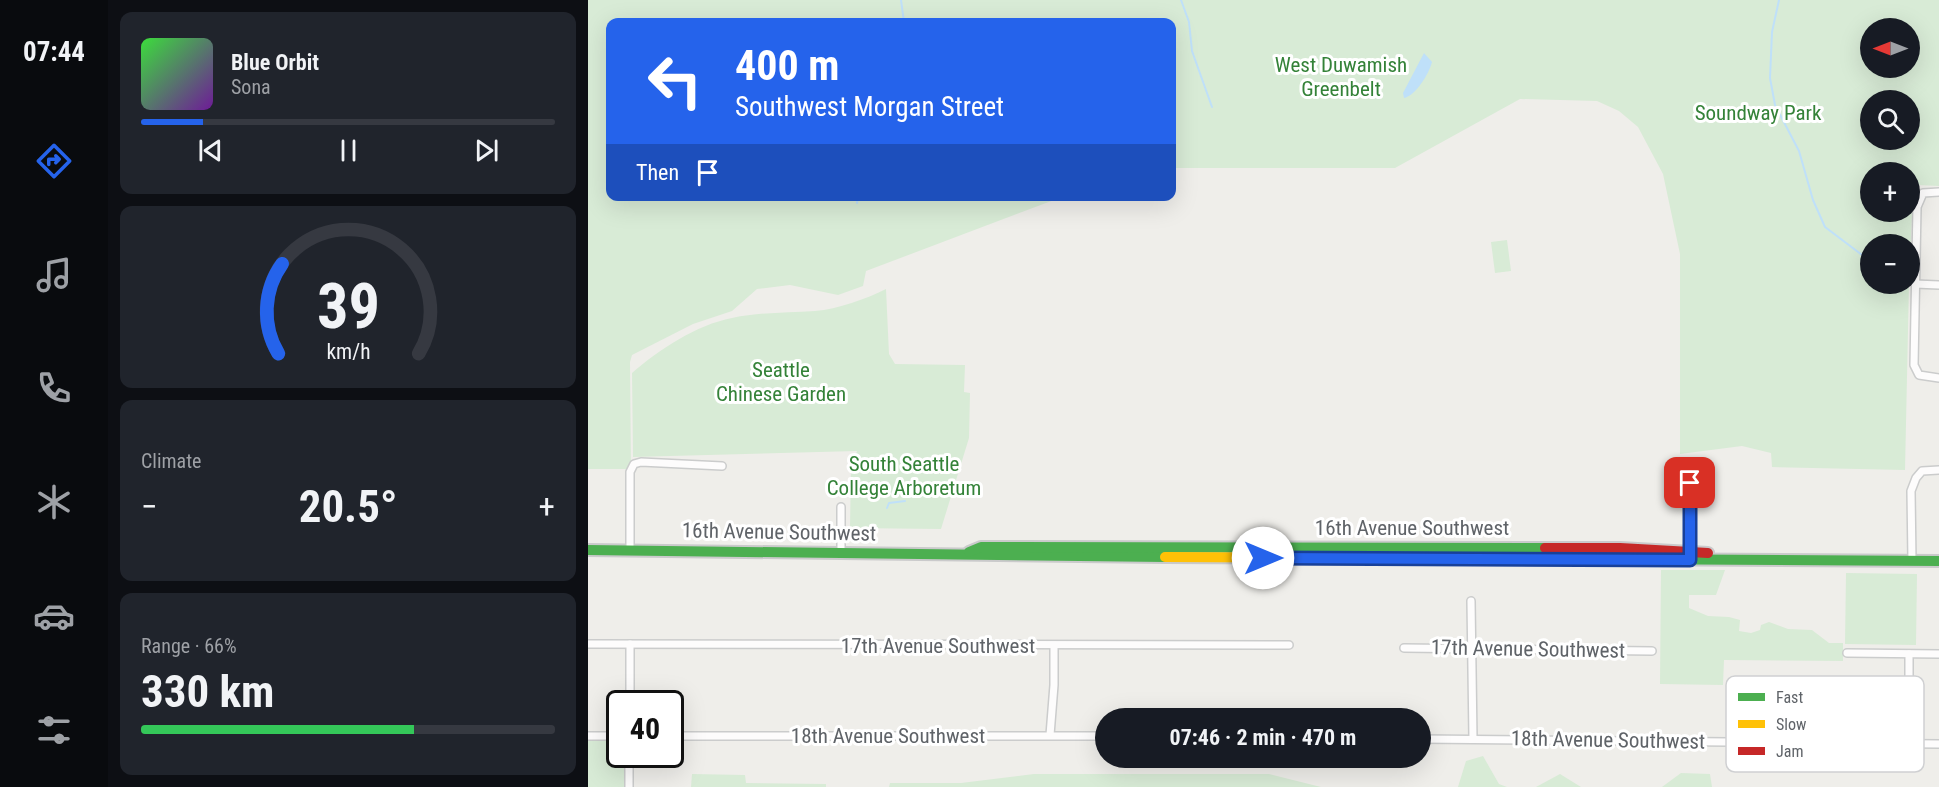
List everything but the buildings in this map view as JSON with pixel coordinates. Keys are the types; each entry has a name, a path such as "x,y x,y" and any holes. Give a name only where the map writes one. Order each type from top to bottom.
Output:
{"street":[{"path":"1916,234 1916,216 1920,198 1926,192 1939,192"},
{"path":"1920,284 1939,285"},
{"path":"1915,294 1914,365 1919,375 1939,378"},
{"path":"630,550 630,472 634,464 641,462 722,466"},
{"path":"1912,561 1911,491 1916,478 1922,471 1939,470"},
{"path":"1690,483 1690,556"},
{"path":"841,507 841,553"},
{"name":"16th Avenue Southwest","path":"588,550 969,553 1006,556 1690,556 1778,562 1783,560 1939,561"},
{"path":"1472,601 1473,739"},
{"name":"17th Avenue Southwest","path":"588,644 1289,645"},
{"path":"630,644 630,690"},
{"path":"1050,735 1054,646"},
{"name":"17th Avenue Southwest","path":"1404,648 1652,651"},
{"path":"1847,653 1939,654"},
{"path":"1909,654 1909,676"},
{"path":"588,736 606,736"},
{"name":"18th Avenue Southwest","path":"684,736 1095,736"},
{"name":"18th Avenue Southwest","path":"1431,739 1726,742"},
{"path":"628,787 629,768"}],"green space":[{"path":"588,0 1939,0 1939,186 1920,185 1920,162 1860,162 1860,222 1912,222 1911,234 1860,234 1860,294 1909,294 1905,470 1772,467 1771,453 1742,446 1680,454 1680,254 1663,174 1638,127 1619,111 1597,101 1520,99 1395,168 1176,168 1176,18 606,18 606,201 1051,201 866,271 863,286 838,295 790,285 757,289 732,311 693,324 632,355 630,362 631,469 588,469"},
{"path":"1507,240 1511,271 1495,273 1491,242"},
{"name":"Seattle Chinese Garden","path":"886,289 889,354 895,364 965,365 964,392 970,393 969,438 941,529 850,528 851,466 857,451 633,457 632,373 666,347 692,332 719,321 753,315 833,308 861,300"},
{"path":"1661,570 1725,570 1716,595 1689,595 1689,608 1708,616 1740,620 1739,631 1751,633 1760,630 1761,625 1769,622 1788,629 1812,630 1829,643 1843,643 1843,661 1724,660 1723,685 1660,684"},
{"path":"1846,573 1917,574 1916,645 1845,644"},
{"path":"588,739 606,739 606,768 625,768 625,787 588,787"},
{"path":"1483,756 1499,784 1507,787 1458,787 1466,761"},
{"path":"1681,773 1710,774 1712,787 1662,787"},
{"path":"692,774 745,775 746,783 826,784 826,787 691,787"},
{"path":"1034,774 1269,774 1321,787 889,787 890,783 961,783"},
{"path":"1560,774 1581,787 1536,787"}],"water":[{"path":"1424,53 1432,62 1430,67 1417,89 1404,98 1403,93"}],"waterway":[{"path":"901,0 903,18"},
{"path":"1181,0 1189,22 1192,51 1212,107"},
{"path":"1779,0 1772,32 1770,78 1775,105 1799,151 1813,200 1825,227 1860,253"},
{"path":"887,508 889,503 905,501"}],"traffic: fast":[{"path":"969,552 981,547 1545,548"},
{"path":"588,550 1165,557"},
{"path":"1421,558 1939,561"}],"traffic: slow":[{"path":"1165,557 1421,558"}],"traffic: jam":[{"path":"1545,548 1620,548 1708,553"}],"route":[{"path":"1263,558 1690,560 1690,483"}],"park label":[{"name":"West Duwamish Greenbelt","path":"1341,77"},
{"name":"Soundway Park","path":"1758,113"},
{"name":"South Seattle College Arboretum","path":"904,476"}]}
